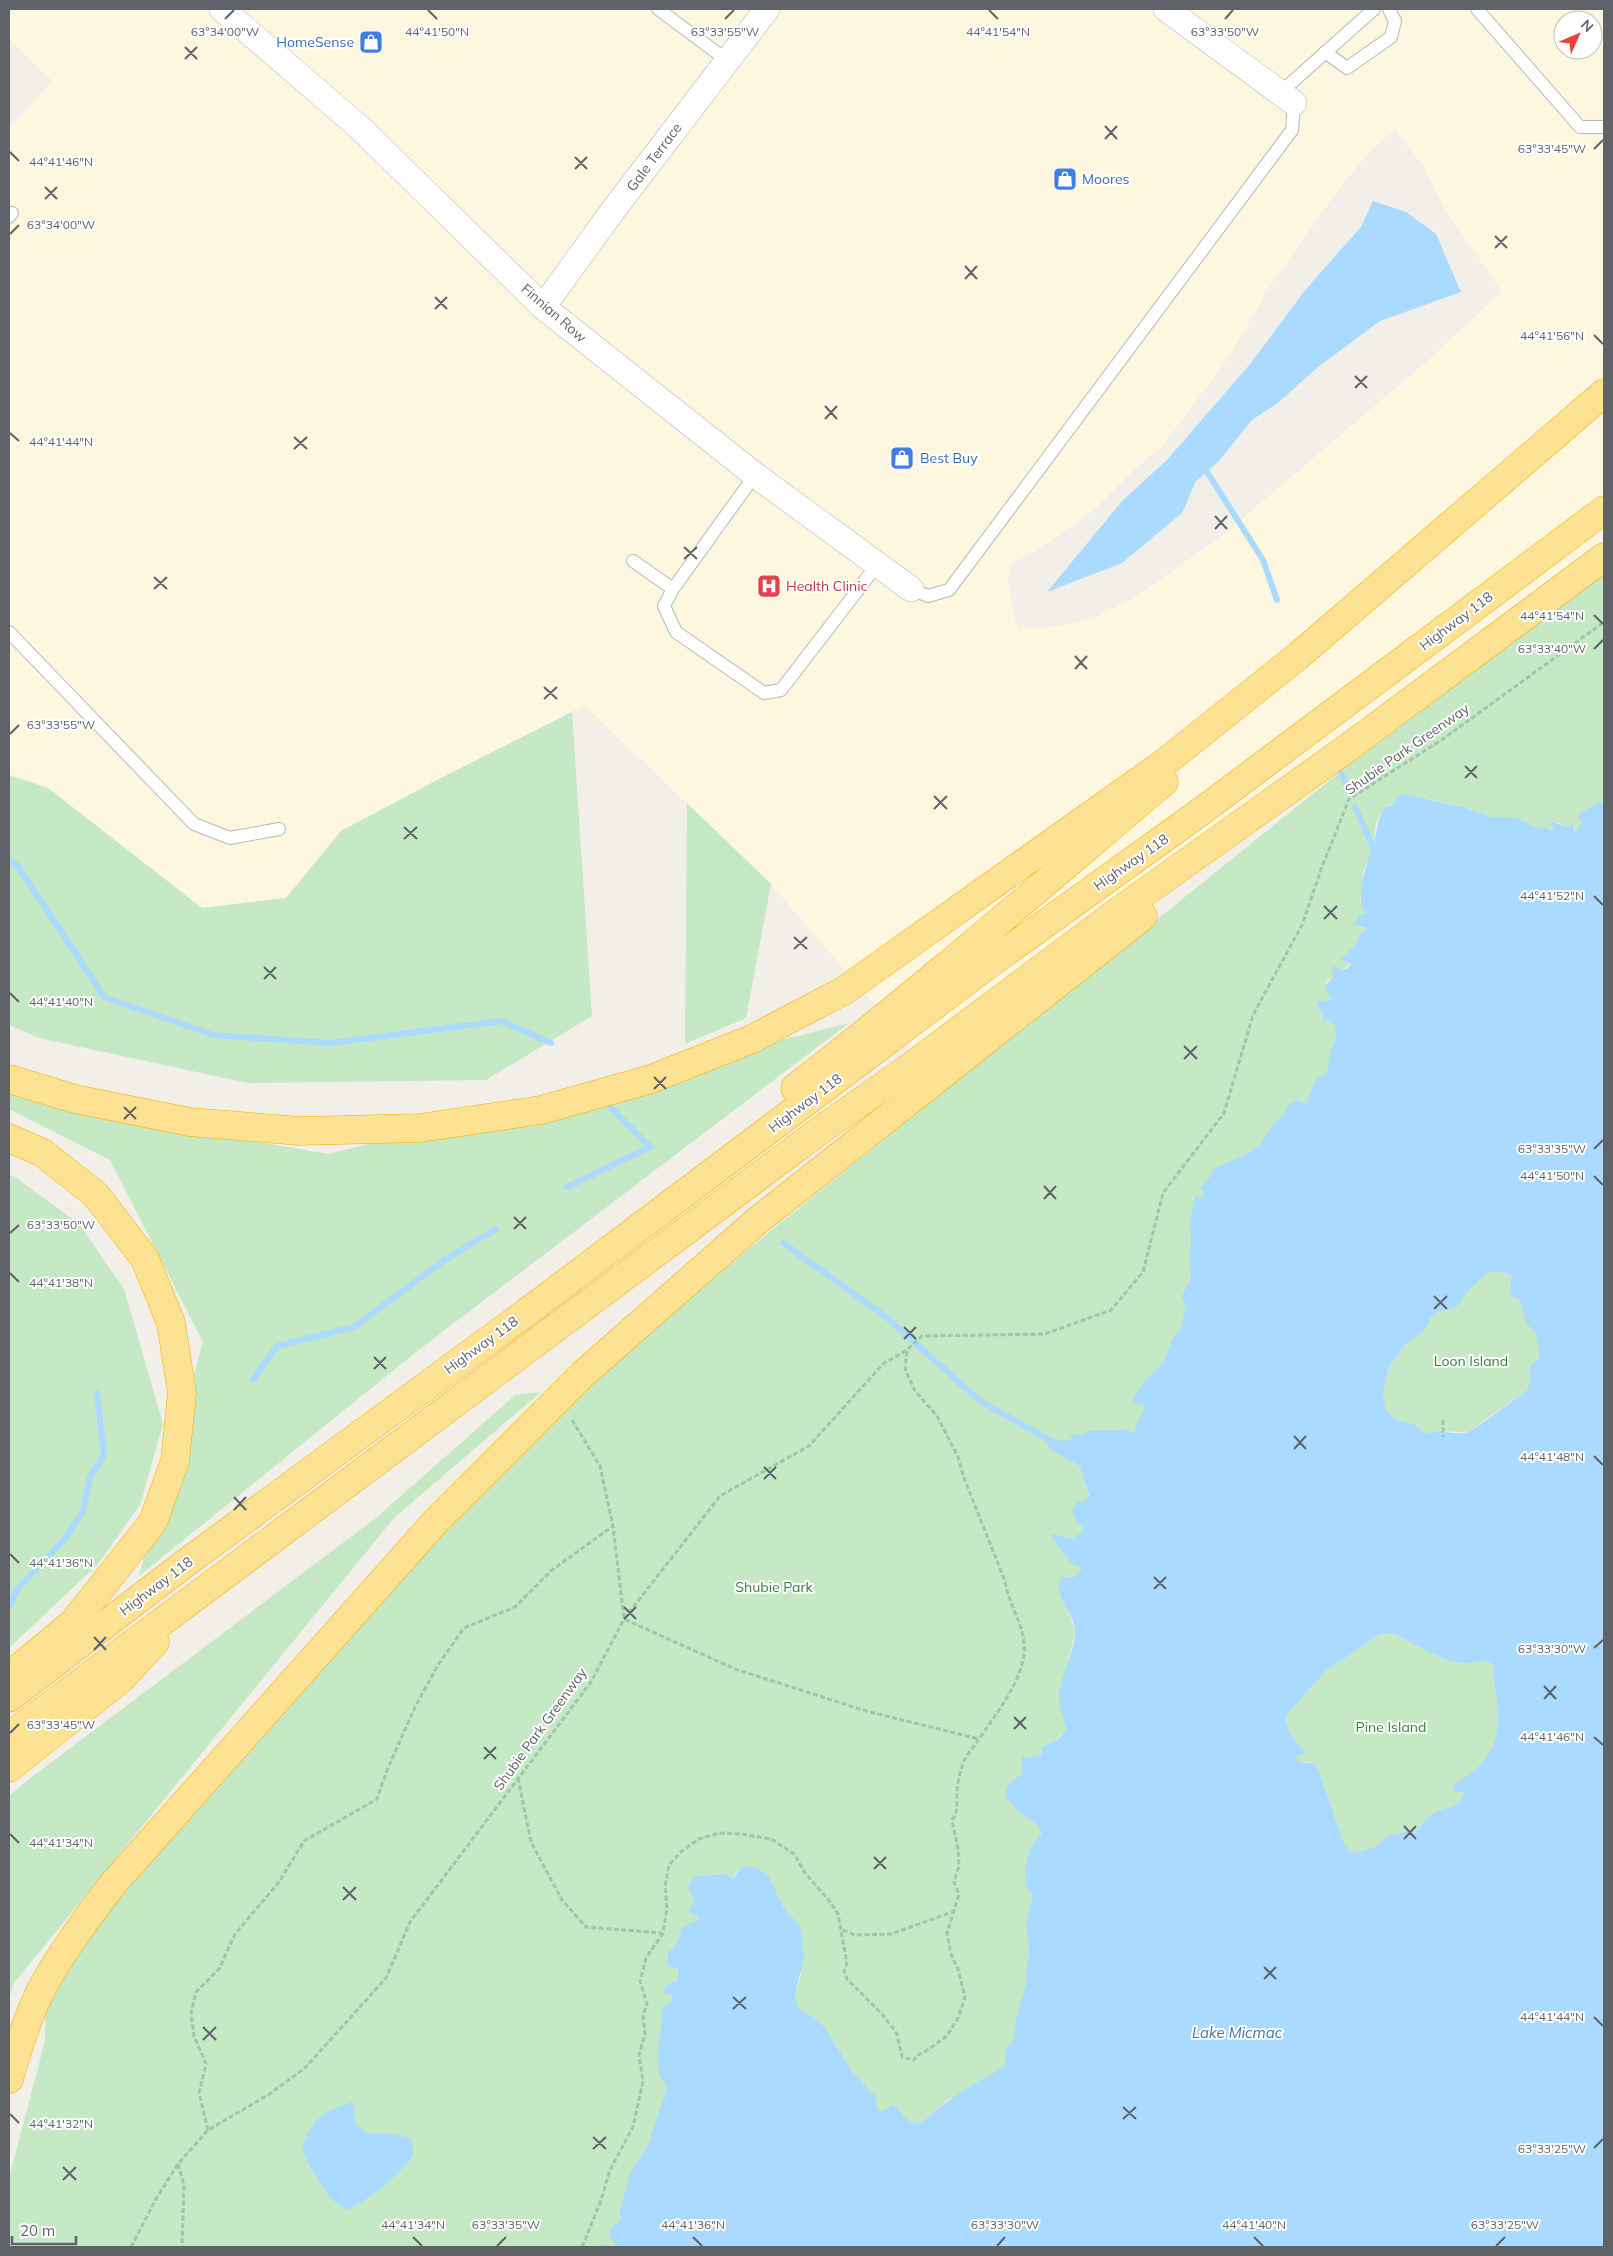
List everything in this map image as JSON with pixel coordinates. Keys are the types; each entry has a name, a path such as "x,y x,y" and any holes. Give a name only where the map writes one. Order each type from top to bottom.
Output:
{"highway":[{"path":"9,1079 75,1099 190,1122 300,1131 420,1128 541,1110 651,1079 752,1039 845,990 1164,763 1298,656 1604,393"},
{"name":"Highway 118","path":"9,1698 187,1562 417,1391 527,1312 989,964 1211,804 1604,510"},
{"path":"9,1736 822,1129 906,1070 1116,913 1353,744 1604,557"},
{"path":"303,1477 408,1380 518,1302 704,1159 873,1027 974,944 1174,773 1298,656"},
{"path":"9,2079 20,2042 43,1987 75,1934 112,1885 436,1521 583,1374 757,1221 1121,933 1232,848 1353,744"},
{"path":"9,1138 43,1153 96,1195 145,1259 171,1323 182,1393 175,1461 153,1522 73,1623 9,1676"},
{"path":"9,1768 121,1679 208,1587"}],"street":[{"name":"Finnian Row","path":"222,9 359,126 543,307 755,475 911,589"},
{"name":"Gale Terrace","path":"543,307 605,222 768,9"},
{"path":"1166,9 1288,97"}],"lane":[{"path":"658,9 728,61"},
{"path":"911,589 928,596 949,590 1292,130 1288,97 1325,52 1374,9"},
{"path":"1325,52 1347,68 1391,37 1395,21 1389,9"},
{"path":"1477,9 1580,127 1604,126"},
{"path":"755,475 673,589 664,606 676,632 764,693 781,690 877,565"},
{"path":"633,561 673,589"},
{"path":"9,632 194,824 230,838 279,829"}],"path":[{"name":"Shubie Park Greenway","path":"131,2247 156,2199 178,2164 208,2130 268,2095 305,2068 386,1978 410,1922 591,1682 624,1619 720,1496 809,1446 883,1364 908,1348 922,1336 1045,1334 1111,1310 1143,1272 1163,1193 1224,1113 1254,1016 1302,925 1322,867 1349,799 1443,739 1604,622"},
{"path":"582,2247 600,2203 610,2170 633,2127 643,2081 639,2056 645,2034 643,2016 647,2004 640,1981 646,1958 663,1933 667,1908 665,1886 669,1865 682,1851 698,1839 719,1834 742,1834 771,1840 794,1854 805,1873 832,1903 838,1914 843,1930 847,1963 844,1972 847,1979 883,2015 897,2034 902,2057 914,2060 916,2056 947,2036 958,2018 965,1997 958,1969 951,1954 947,1933 959,1894 954,1882 959,1866 958,1849 952,1820 958,1812 957,1795 964,1760 1014,1684 1022,1667 1024,1644 1018,1618 1007,1595 1006,1581 964,1478 958,1457 937,1416 915,1391 906,1369 908,1348"},
{"path":"572,1420 600,1466 613,1526 624,1619 744,1672 866,1711 979,1739"},
{"path":"1443,1420 1443,1436"},
{"path":"208,2130 199,2093 206,2064 194,2036 190,2013 196,1992 219,1969 235,1934 279,1882 304,1841 377,1799 387,1770 416,1707 438,1665 464,1628 515,1607 552,1570 613,1526"},
{"path":"518,1778 532,1842 562,1900 586,1927 663,1933"},
{"path":"843,1930 855,1935 891,1934 952,1912"},
{"path":"178,2164 184,2185 182,2247"}],"shaded area":[{"path":"9,9 1604,9 1604,540 913,1049 771,884 584,705 341,831 286,898 202,908 48,788 9,775 9,128 53,81 9,40","holes":["1395,130 1422,164 1445,209 1502,292 1425,363 1223,535 1137,596 1096,616 1062,626 1018,629 1008,579 1011,564 1043,546 1094,510 1137,467 1161,448 1228,358 1270,286 1341,186 1374,147"]}],"green space":[{"name":"Shubie Park","path":"1604,559 1604,801 1591,811 1576,834 1573,832 1575,825 1568,827 1556,822 1552,831 1537,829 1516,817 1491,817 1466,808 1425,798 1395,802 1384,808 1376,823 1373,847 1363,872 1360,901 1366,914 1356,927 1361,926 1366,930 1359,935 1355,945 1340,960 1351,963 1325,983 1331,998 1321,1011 1322,1018 1330,1021 1335,1026 1336,1039 1331,1049 1327,1074 1316,1079 1306,1104 1202,1396 1084,1482 1088,1492 1090,1538 1080,1567 1083,1568 1068,1611 1075,1631 1059,1702 1065,1718 1066,1730 1017,1777 1020,1813 1037,1825 1042,1833 1031,1846 1033,1895 1027,1919 1029,1950 1027,1962 1028,1990 1017,2019 1013,2041 1005,2050 1005,2065 995,2074 992,2083 949,2099 919,2124 915,2125 880,2112 797,2010 795,1995 801,1975 788,1912 736,1872 733,1878 725,1874 704,1875 692,1913 697,1915 699,1920 676,1968 678,1976 669,2099 614,2241 616,2245 614,2247 605,2245 603,2247 10,2247 9,2178 45,2041 46,1986 94,1901 498,1451"},
{"path":"572,712 592,1016 486,1080 248,1083 39,1038 9,1025 9,775 48,788 202,908 286,898 341,831"},
{"path":"687,803 771,884 746,1018 685,1044"},
{"path":"849,1023 416,1352 139,1576 203,1342 110,1160 9,1109 9,1091 45,1105 328,1154"},
{"path":"9,1175 15,1177 79,1224 124,1289 163,1424 140,1505 98,1564 9,1648"},
{"name":"Loon Island","path":"1503,1272 1510,1276 1511,1296 1520,1300 1536,1335 1540,1356 1532,1366 1527,1390 1468,1432 1435,1431 1426,1434 1409,1423 1395,1419 1386,1409 1383,1392 1389,1367 1407,1343 1431,1317 1438,1312 1458,1306 1467,1292 1487,1273"},
{"path":"541,1392 394,1518 14,1983 9,2000 9,1796 376,1518 515,1395"},
{"name":"Pine Island","path":"1389,1633 1411,1641 1444,1659 1470,1663 1486,1660 1495,1667 1494,1680 1499,1717 1498,1730 1495,1742 1483,1762 1451,1786 1455,1792 1465,1792 1456,1805 1431,1815 1414,1833 1409,1831 1389,1835 1376,1847 1357,1853 1349,1850 1344,1844 1318,1769 1310,1762 1299,1762 1296,1760 1296,1756 1304,1751 1291,1735 1285,1719 1288,1713 1327,1670 1379,1635"}],"water":[{"path":"1373,201 1406,212 1436,234 1461,292 1380,321 1318,367 1279,402 1252,420 1218,462 1196,481 1182,513 1122,563 1047,592 1123,500 1167,460 1251,363 1306,289 1361,227"},
{"name":"Lake Micmac","path":"1405,794 1466,808 1491,817 1516,817 1537,828 1544,827 1552,831 1554,828 1550,824 1552,822 1568,827 1574,823 1573,831 1576,834 1578,827 1583,823 1578,817 1579,813 1604,801 1604,2247 614,2247 616,2245 610,2236 610,2229 621,2220 620,2209 631,2171 647,2148 667,2088 661,2077 658,2050 662,2008 672,2000 672,1995 664,1993 664,1990 668,1985 677,1981 678,1972 676,1968 668,1966 668,1952 676,1945 682,1927 699,1920 697,1915 689,1911 694,1901 688,1887 695,1876 725,1874 733,1878 743,1866 757,1868 768,1875 783,1907 800,1926 804,1957 795,1995 797,2005 801,2011 815,2018 824,2027 852,2071 875,2096 877,2108 880,2112 893,2105 908,2120 919,2124 937,2109 1005,2065 1005,2050 1013,2041 1017,2016 1027,1982 1026,1971 1029,1950 1026,1922 1033,1895 1026,1887 1025,1869 1031,1846 1042,1833 1037,1825 1020,1813 1006,1797 1006,1791 1009,1784 1022,1772 1022,1755 1027,1758 1042,1754 1041,1748 1058,1739 1066,1730 1059,1703 1059,1692 1075,1631 1074,1624 1061,1598 1059,1584 1061,1577 1073,1578 1083,1568 1070,1562 1050,1535 1054,1534 1072,1539 1082,1532 1083,1526 1076,1522 1072,1510 1077,1502 1085,1501 1089,1496 1080,1466 1050,1449 1047,1444 1053,1441 1074,1439 1068,1434 1081,1435 1096,1430 1125,1429 1132,1433 1135,1431 1144,1407 1143,1403 1132,1404 1132,1401 1143,1384 1164,1361 1174,1336 1180,1331 1186,1306 1182,1296 1190,1280 1191,1273 1189,1263 1190,1223 1195,1197 1197,1195 1201,1199 1205,1193 1200,1187 1211,1176 1213,1170 1255,1149 1292,1102 1297,1100 1306,1104 1316,1079 1327,1073 1331,1049 1336,1039 1335,1026 1330,1021 1323,1020 1321,1011 1316,1005 1319,1001 1328,1001 1331,998 1325,986 1333,977 1332,968 1335,966 1341,970 1348,968 1351,963 1340,960 1355,945 1359,935 1366,930 1364,927 1353,925 1360,915 1366,914 1361,900 1362,882 1378,824 1384,808 1393,804 1398,795","holes":["1495,1271 1511,1276 1511,1296 1520,1300 1526,1322 1536,1335 1540,1356 1530,1367 1530,1382 1527,1390 1485,1421 1465,1433 1431,1432 1426,1434 1415,1425 1395,1419 1386,1409 1383,1392 1389,1367 1407,1343 1425,1330 1431,1317 1438,1312 1458,1306 1467,1292 1487,1273","1389,1633 1448,1660 1470,1663 1489,1662 1494,1667 1498,1717 1497,1730 1495,1742 1483,1762 1451,1786 1455,1792 1465,1792 1456,1805 1431,1815 1414,1833 1409,1831 1389,1835 1375,1847 1357,1853 1349,1850 1344,1844 1317,1766 1297,1760 1296,1756 1304,1754 1304,1751 1291,1735 1285,1719 1288,1713 1327,1670 1379,1635"]},
{"path":"353,2102 356,2124 368,2134 388,2133 412,2139 413,2156 383,2187 347,2210 330,2198 311,2169 302,2149 314,2123 333,2109"},
{"path":"603,2244 614,2247 601,2247"}],"waterway":[{"path":"1207,472 1263,560 1277,600"},
{"path":"1341,772 1348,789"},
{"path":"1355,807 1373,847"},
{"path":"9,860 18,866 104,997 213,1035 330,1043 502,1021 551,1043"},
{"path":"567,1187 650,1147 610,1107"},
{"path":"253,1380 277,1346 354,1327 446,1259 496,1229"},
{"path":"783,1243 885,1316 980,1401 1057,1444"},
{"path":"9,1607 18,1588 64,1540 83,1512 90,1477 104,1455 97,1393"}],"place":[{"name":"HomeSense","path":"371,42"},
{"name":"Moores","path":"1065,179"},
{"name":"Best Buy","path":"902,458"},
{"name":"Health Clinic","path":"769,586"}]}
